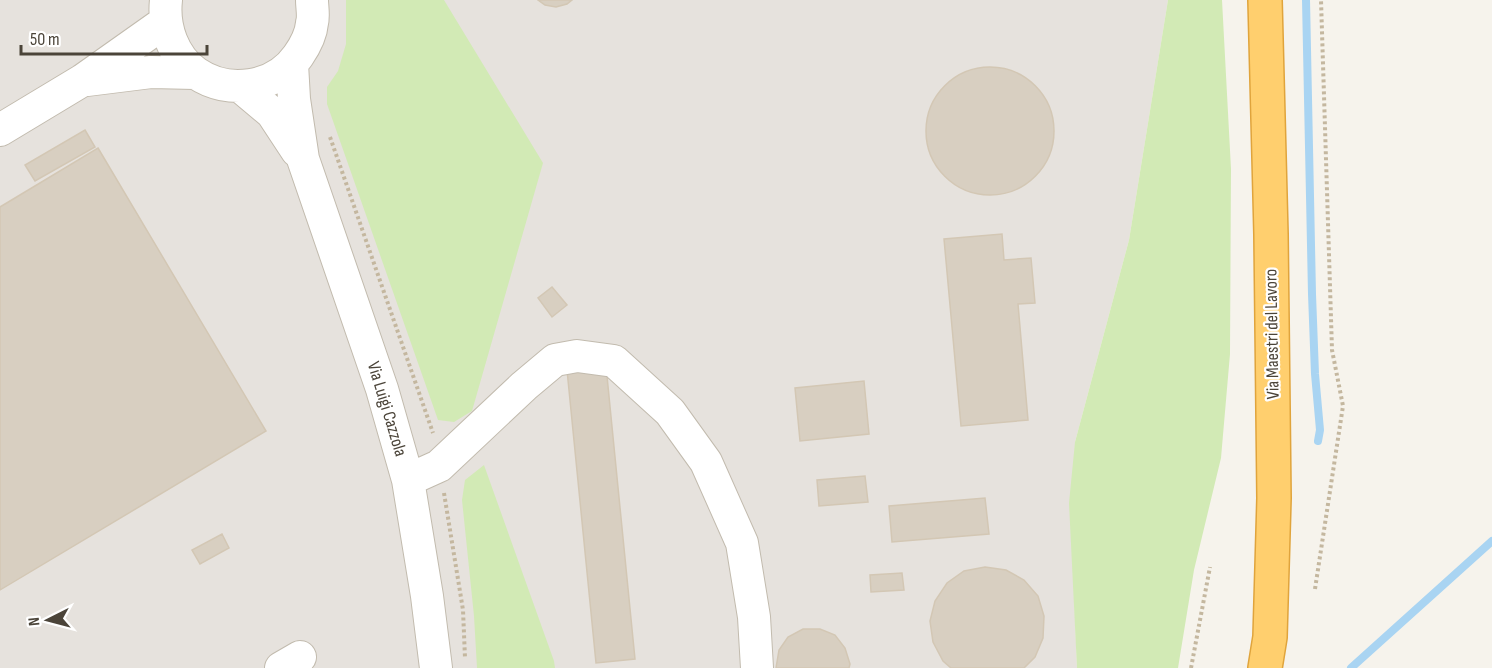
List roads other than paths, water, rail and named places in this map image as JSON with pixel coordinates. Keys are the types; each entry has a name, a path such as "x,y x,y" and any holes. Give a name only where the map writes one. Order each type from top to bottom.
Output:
{"highway":[{"name":"Via Maestri del Lavoro","path":"1265,0 1274,498 1270,638 1265,668"}],"street":[{"name":"Via Luigi Cazzola","path":"166,11 171,41 181,58 195,73 217,83 241,87 260,84 277,76 292,64 306,45 313,23 312,0"},
{"path":"0,130 83,80 166,11"},
{"name":"Via Luigi Cazzola","path":"292,64 294,99 303,159 382,389 408,480 436,668"},
{"path":"83,80 151,72 195,73"},
{"name":"Via Luigi Cazzola","path":"241,87 272,113 303,159"},
{"path":"408,480 440,465 555,360 578,356 614,361 670,412 706,462 741,543 754,617 757,668"}],"waterway":[{"path":"1306,0 1312,294 1320,430 1318,441"},
{"path":"1351,668 1492,541"}]}
